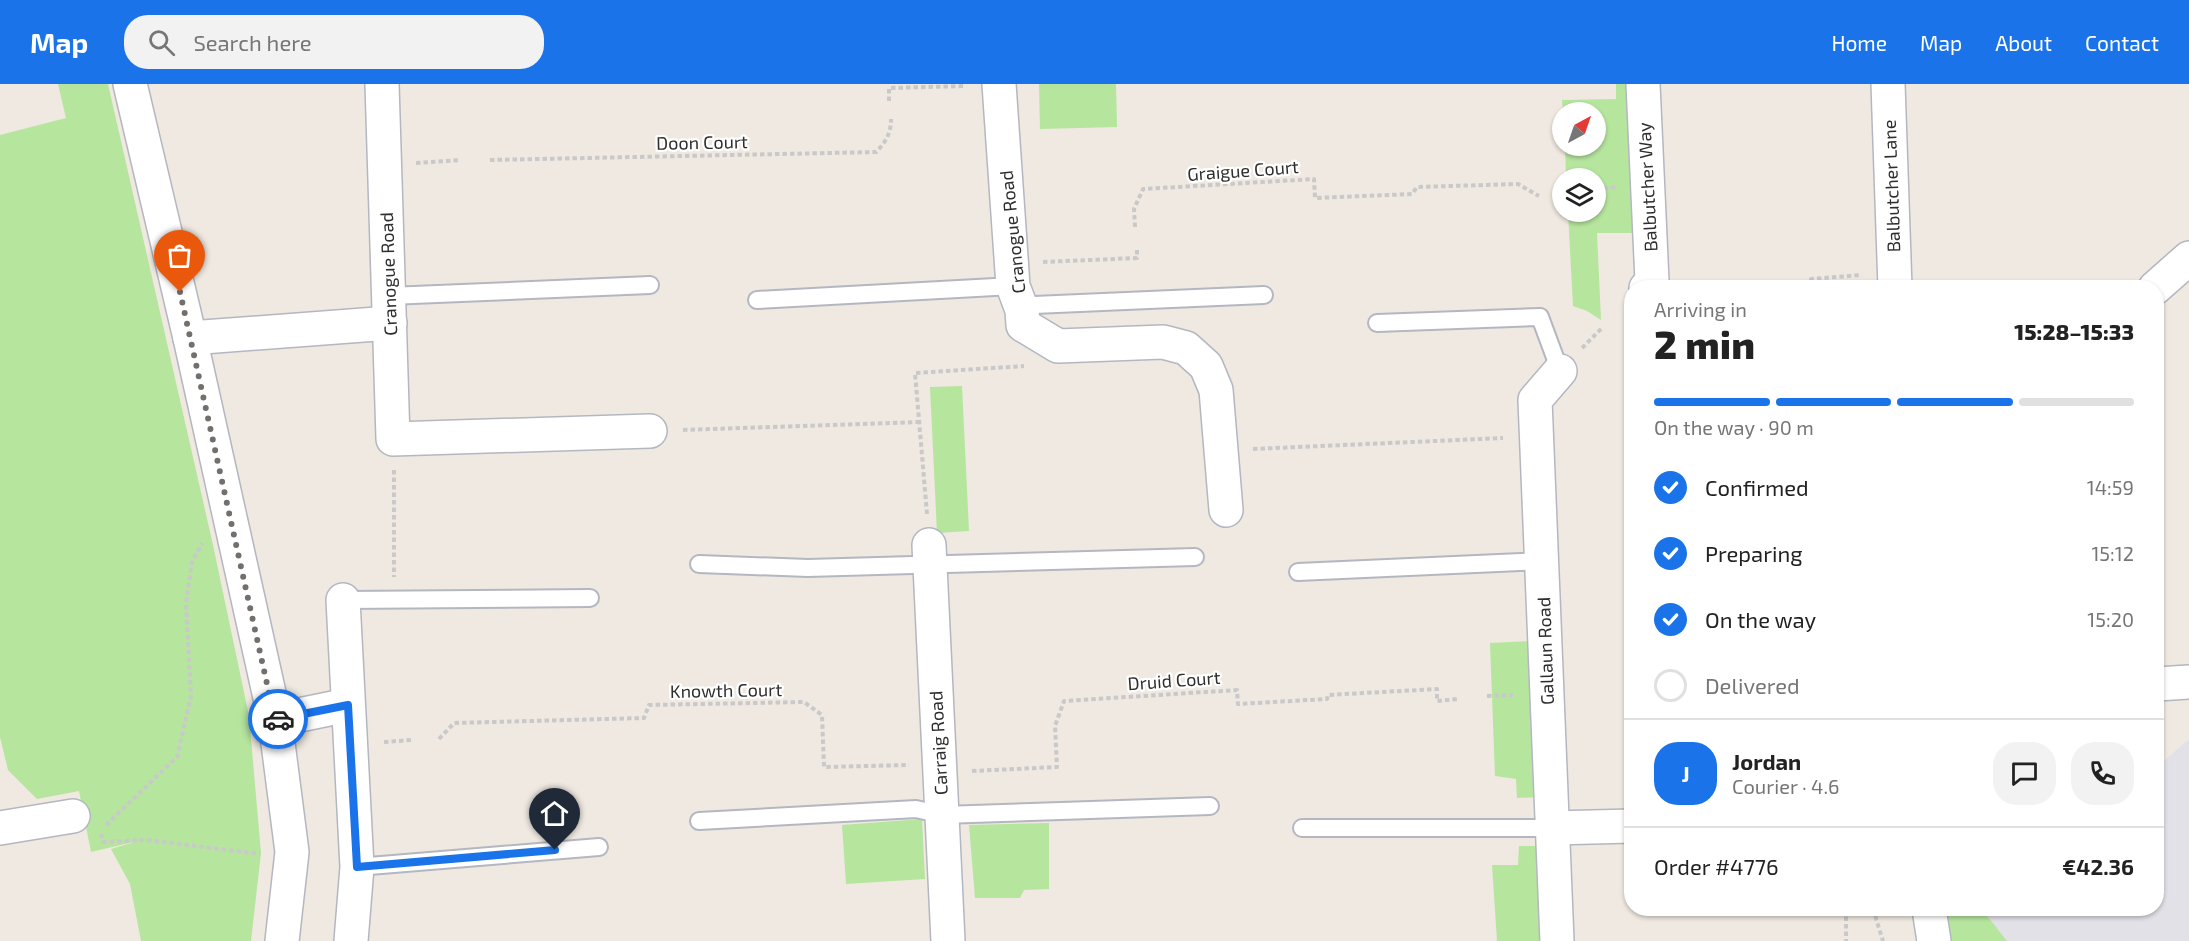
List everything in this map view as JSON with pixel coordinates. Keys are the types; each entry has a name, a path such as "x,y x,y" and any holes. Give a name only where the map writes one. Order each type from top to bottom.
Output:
{"street":[{"path":"130,84 190,338 275,720 292,852 282,941"},
{"name":"Cranogue Road","path":"382,84 390,310 406,439"},
{"name":"Cranogue Road","path":"999,84 1018,296"},
{"name":"Balbutcher Way","path":"1643,84 1652,280"},
{"name":"Balbutcher Lane","path":"1888,84 1895,280"},
{"path":"2164,280 2189,258"},
{"path":"1018,296 1058,346 1163,342 1186,348 1206,366 1216,390 1226,510"},
{"path":"190,338 390,310"},
{"name":"Gallaun Road","path":"1557,941 1535,400 1560,371"},
{"path":"406,439 650,431"},
{"name":"Carraig Road","path":"930,554 948,941"},
{"path":"343,600 357,867 351,941"},
{"path":"2164,684 2189,682"},
{"path":"275,720 348,705"},
{"path":"1,819 73,816"},
{"path":"1552,828 1624,826"},
{"path":"1930,916 1934,941"}],"lane":[{"path":"390,310 650,285"},
{"path":"757,300 1018,296 1034,305 1264,295"},
{"path":"1377,323 1540,317 1560,371"},
{"path":"699,564 808,568 930,554 1195,557"},
{"path":"1298,572 1542,561"},
{"path":"343,600 591,598"},
{"path":"699,821 916,809 942,815 1210,806"},
{"path":"1302,828 1552,828"},
{"path":"357,867 599,847"}],"path":[{"path":"890,101 889,88 999,84"},
{"name":"Doon Court","path":"490,160 876,152 884,144 891,130 891,119"},
{"path":"385,164 461,160"},
{"name":"Graigue Court","path":"1135,227 1134,209 1143,189 1314,179 1315,198 1412,194 1417,187 1518,184 1539,196"},
{"path":"930,554 915,373 1025,366 1018,296 1137,258 1137,248"},
{"path":"1811,280 1866,274"},
{"path":"650,431 919,422"},
{"path":"1221,450 1536,436"},
{"path":"343,600 394,576 406,439"},
{"path":"204,537 192,562 186,603 191,696 177,757 100,830 103,842 147,840 263,855"},
{"name":"Druid Court","path":"940,768 1057,767 1055,726 1064,701 1237,690 1238,704 1327,699 1328,695 1437,689 1437,701 1459,699"},
{"name":"Knowth Court","path":"439,740 453,723 644,718 649,705 804,702 822,715 824,767 940,768"},
{"path":"1846,916 1846,941"},
{"path":"1875,916 1883,941"}],"shaded area":[{"path":"2189,739 2189,941 2007,941 1987,916 2164,916 2164,761"}],"green space":[{"path":"58,84 108,84 213,545 249,716 261,853 251,941 141,941 130,884 111,849 138,841 91,852 79,791 37,799 8,770 0,737 0,135 66,118"},
{"path":"1039,84 1116,84 1117,127 1040,129"},
{"path":"1616,84 1636,84 1642,233 1597,233 1601,320 1573,306 1569,222 1606,222 1606,168 1566,168 1565,156 1606,156 1606,102 1562,102 1562,100 1616,99"},
{"path":"962,386 969,531 937,533 930,387"},
{"path":"1532,641 1539,797 1517,798 1516,779 1495,776 1490,643"},
{"path":"922,819 925,879 846,884 842,825"},
{"path":"1049,823 1049,889 1024,890 1020,898 975,898 969,825"},
{"path":"1519,846 1544,846 1547,941 1497,941 1492,865 1518,865"},
{"path":"1947,916 1986,916 2007,941 1952,941"}],"way so far":[{"path":"180,292 275,720 278,719"}],"route":[{"path":"278,719 348,705 357,867 555,850"}]}
